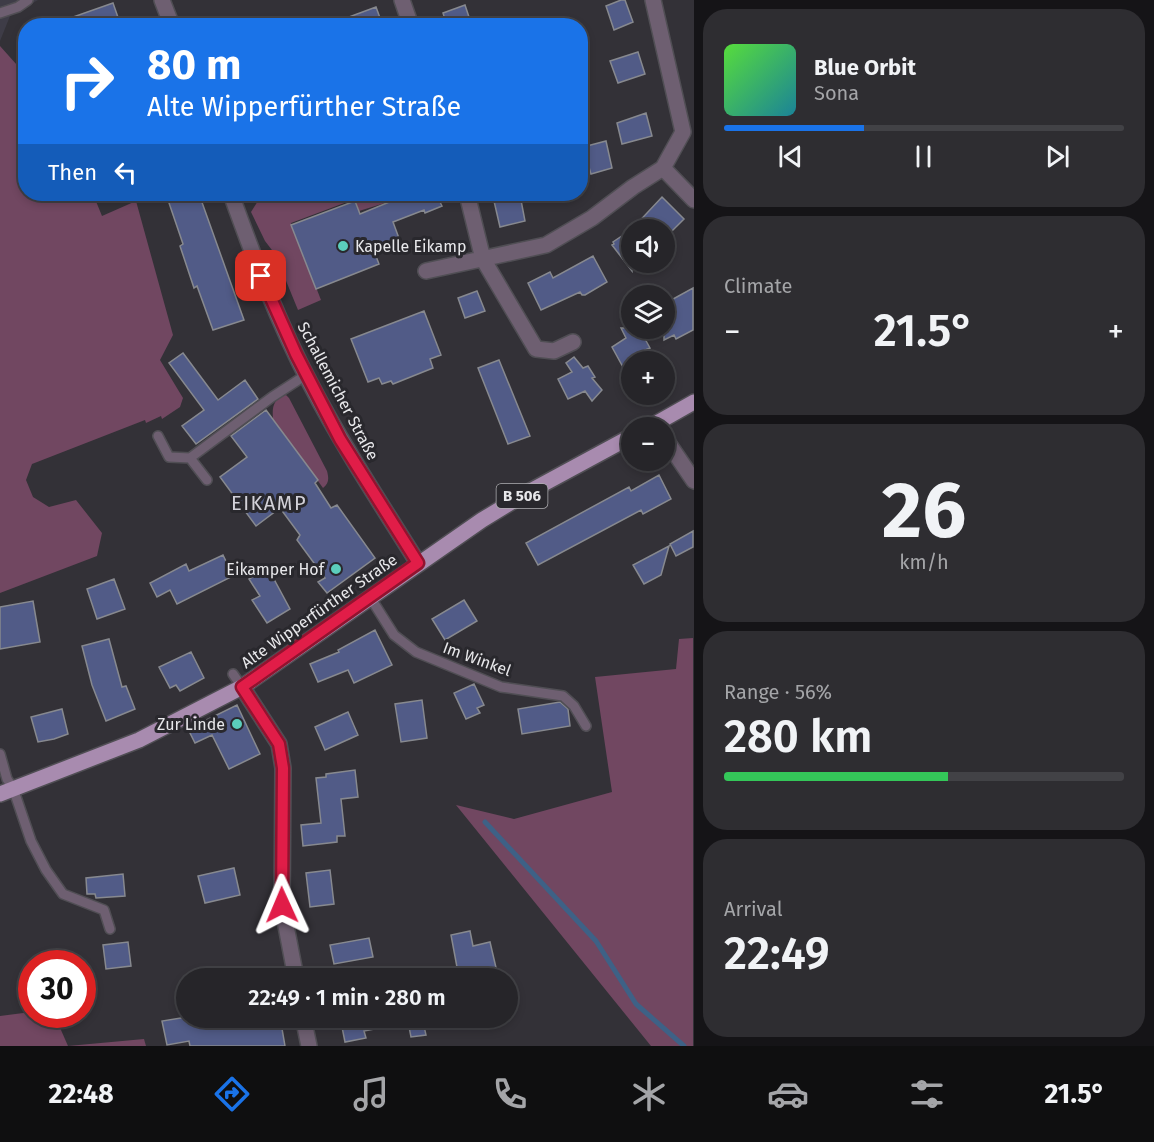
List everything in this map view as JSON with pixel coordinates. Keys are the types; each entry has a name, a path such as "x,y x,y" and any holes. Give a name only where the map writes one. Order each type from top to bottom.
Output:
{"main road":[{"path":"669,417 693,402"},
{"name":"Alte Wipperfürther Straße","path":"7,791 139,740 370,597 523,495 621,442"}],"street":[{"path":"162,0 169,18"},
{"path":"402,0 408,18"},
{"path":"426,271 546,245 592,218 663,168 683,132 653,0"},
{"path":"663,168 693,200"},
{"name":"Schallemicher Straße","path":"234,201 272,302 306,375 340,439 418,563"},
{"path":"469,201 483,259 536,349 554,351 573,342"},
{"path":"675,454 693,481"},
{"path":"237,680 279,744 283,768 282,905 294,968"},
{"path":"305,1028 309,1046"}],"lane":[{"path":"0,14 28,0"},
{"path":"158,436 169,457 190,458 306,375"},
{"path":"190,458 207,480"},
{"name":"Im Winkel","path":"370,597 394,635 416,652 501,687 563,696 574,706 586,726"},
{"path":"0,754 7,779 7,791 46,870 63,894 104,910 110,929"}],"shaded area":[{"path":"0,0 38,0 10,16 0,41"},
{"path":"0,46 18,66 18,201 96,201 102,216 136,201 173,335 160,360 183,398 180,407 162,419 161,416 146,423 145,420 32,464 26,480 33,497 49,507 76,500 102,533 97,556 0,593"},
{"path":"258,201 350,201 291,223 321,300 298,310 275,254 265,241 251,212"},
{"path":"356,201 387,201 385,203 359,211"},
{"path":"286,395 327,471 328,481 323,488 273,419 274,404"},
{"path":"693,638 693,1046 651,1046 456,805 514,819 612,792 595,677 676,669 679,639"},
{"path":"18,1014 18,1028 60,1028 68,1046 0,1046 0,1016"},
{"path":"144,1039 146,1046 68,1046"}],"building":[{"path":"625,0 633,22 614,30 606,6"},
{"path":"113,3 118,18 70,18"},
{"path":"465,5 469,18 445,18 443,13"},
{"path":"376,7 380,18 346,18"},
{"path":"638,52 645,74 618,83 610,61"},
{"path":"646,113 652,136 622,144 617,123"},
{"path":"606,141 612,168 591,174 588,164 588,146"},
{"path":"662,197 684,219 675,228 675,219 641,219"},
{"path":"168,201 202,201 244,320 213,330 197,286 194,288 180,246 183,244"},
{"name":"Kapelle Eikamp","path":"355,201 360,214 392,201 440,201 442,206 393,222 400,241 374,251 379,264 316,289 291,225"},
{"path":"494,201 521,201 525,221 500,227"},
{"path":"621,237 621,257 612,245"},
{"path":"593,256 607,282 585,295 580,292 541,310 528,283 550,272 553,278"},
{"path":"693,288 693,330 676,339 675,337 675,298"},
{"path":"477,291 485,311 465,318 458,298"},
{"path":"424,311 441,355 430,359 433,368 393,384 391,381 382,384 379,378 368,382 351,339"},
{"path":"624,339 645,339 650,348 646,351 621,351 621,364 612,347"},
{"path":"183,353 218,400 245,380 258,399 196,444 182,426 204,410 169,363"},
{"path":"574,357 583,368 588,366 595,377 592,378 602,390 592,401 585,391 568,399 558,379 572,372 566,363"},
{"path":"499,360 530,436 508,444 478,368"},
{"path":"266,410 318,480 315,483 331,508 337,505 375,558 327,593 318,582 325,578 297,540 300,535 280,508 256,526 220,477 247,457 231,436"},
{"path":"659,475 671,499 643,514 641,510 538,565 526,543 629,487 631,491"},
{"path":"693,531 693,547 676,556 670,544"},
{"path":"669,546 661,575 644,584 633,565"},
{"path":"223,555 233,576 177,604 170,590 157,597 150,583 186,564 189,571"},
{"path":"268,568 290,609 267,623 252,600 260,596 249,579"},
{"path":"114,579 125,609 97,619 87,589"},
{"path":"464,600 477,621 445,640 432,619"},
{"path":"33,601 40,642 0,649 0,607"},
{"path":"375,630 392,665 354,683 348,670 318,682 310,664 339,652 338,650"},
{"path":"109,639 122,687 126,686 135,709 106,721 92,685 82,646"},
{"path":"191,652 204,678 180,691 176,685 170,688 159,667"},
{"path":"474,684 484,705 477,708 480,713 466,719 454,693"},
{"path":"422,700 427,738 401,742 395,704"},
{"path":"560,702 568,709 570,726 522,734 518,709"},
{"path":"237,705 260,754 229,769 212,735 195,743 188,729"},
{"path":"62,709 68,734 38,742 31,717"},
{"path":"348,712 358,735 325,750 315,727"},
{"path":"355,770 358,797 341,799 345,836 337,836 337,842 303,846 301,825 321,823 316,778 326,777 326,774"},
{"path":"234,868 240,895 205,903 198,876"},
{"path":"330,870 334,904 310,907 306,873"},
{"path":"123,874 125,896 96,898 95,894 87,894 86,878"},
{"path":"470,931 473,946 490,942 496,968 457,968 451,935"},
{"path":"369,938 373,957 334,964 330,945"},
{"path":"128,942 131,966 106,969 103,945"},
{"path":"176,1019 176,1028 282,1028 285,1046 190,1046 189,1041 167,1045 162,1021"},
{"path":"342,1028 380,1028 364,1031 366,1038 345,1042"},
{"path":"409,1028 424,1028 426,1035 411,1037"}],"waterway":[{"path":"485,822 596,941 636,1004 684,1046"}],"place":[{"name":"Kapelle Eikamp","path":"343,246"},
{"name":"Eikamper Hof","path":"336,569"},
{"name":"Zur Linde","path":"237,724"}],"district":[{"name":"EIKAMP","path":"269,503"}],"route":[{"path":"261,276 278,318 340,439 418,563 242,687 279,744 283,768 282,905"}]}
